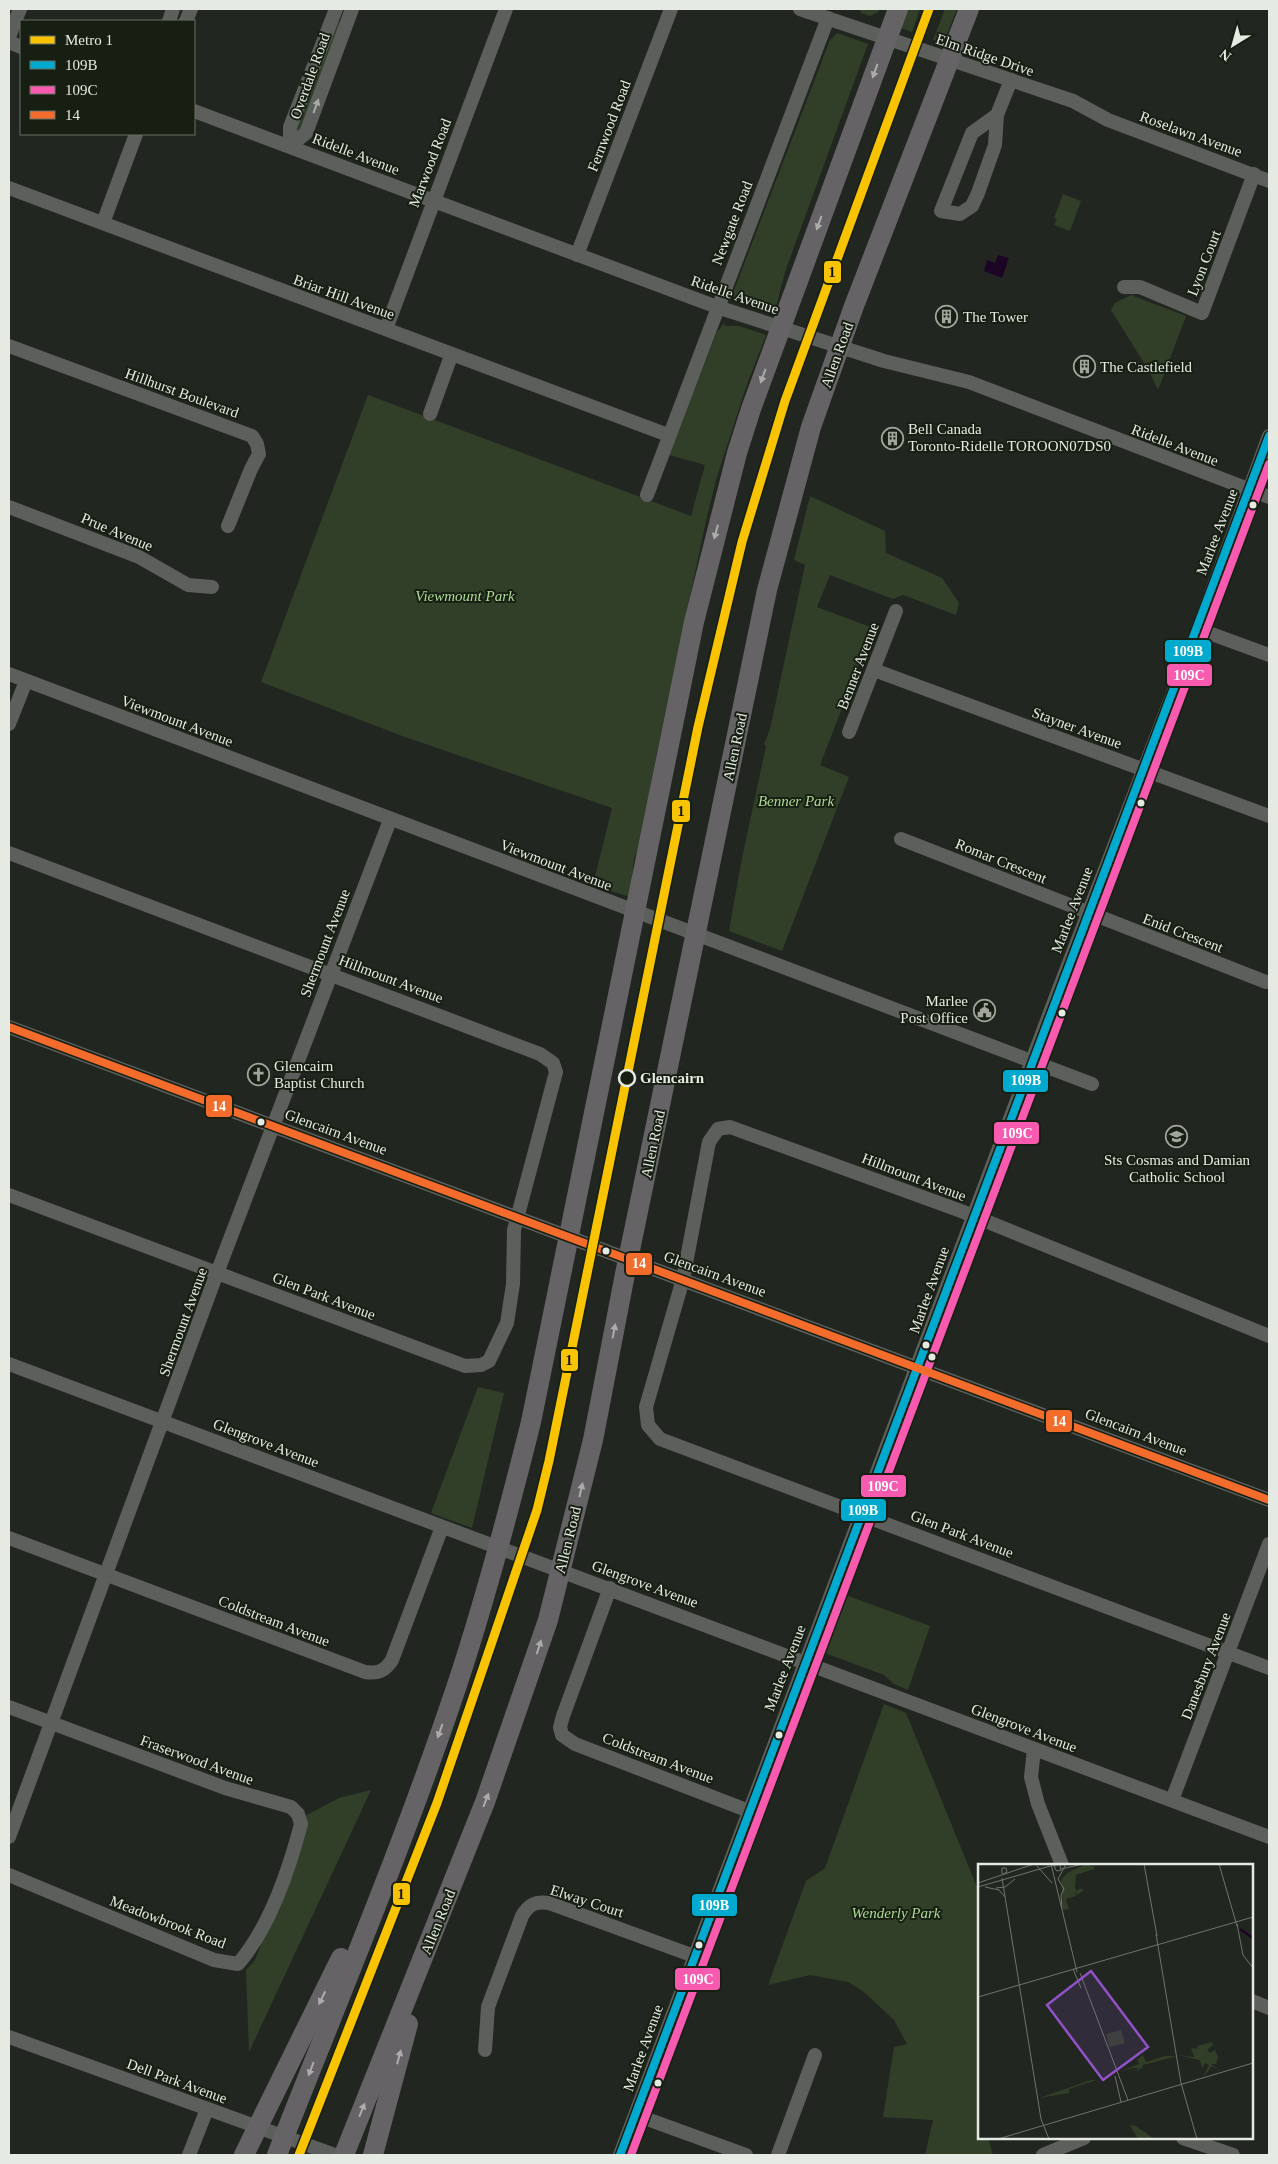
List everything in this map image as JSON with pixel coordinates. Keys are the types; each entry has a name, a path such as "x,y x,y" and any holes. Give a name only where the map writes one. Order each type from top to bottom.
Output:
{"highway":[{"path":"277,2155 411,1812 457,1685 499,1551 529,1431 694,622 737,453 751,409 898,9"},
{"name":"Allen Road","path":"344,2155 431,1939 518,1711 548,1620 593,1440 625,1274 767,590 811,427 858,297 969,9"},
{"path":"244,2155 411,1812"},
{"path":"373,2155 431,1939"}],"street":[{"path":"9,37 20,9"},
{"name":"Marwood Road","path":"386,330 506,9"},
{"name":"Fernwood Road","path":"577,255 671,9"},
{"name":"Elm Ridge Drive","path":"800,9 1073,101 1101,117"},
{"name":"Overdale Road","path":"335,10 350,13 306,133 290,146 290,127 335,10"},
{"name":"Newgate Road","path":"647,495 668,435 828,18"},
{"path":"997,115 972,133 941,211 960,214 972,206 995,145 997,115 1011,80"},
{"name":"Ridelle Avenue","path":"195,112 290,146 717,307 871,357 969,382 1269,498"},
{"name":"Roselawn Avenue","path":"1101,117 1269,181"},
{"path":"102,223 136,135"},
{"name":"Lyon Court","path":"1124,287 1140,287 1202,313 1254,174"},
{"name":"Briar Hill Avenue","path":"9,188 451,356 668,435"},
{"name":"Hillhurst Boulevard","path":"9,346 252,436 257,444 259,454 228,526"},
{"path":"430,414 451,356"},
{"name":"Marlee Avenue","path":"620,2155 805,1662 918,1368 1032,1060 1198,629 1269,436"},
{"name":"Prue Avenue","path":"9,507 139,557 188,585 212,586"},
{"name":"Benner Avenue","path":"849,732 896,610"},
{"path":"1198,629 1269,655"},
{"name":"Stayner Avenue","path":"874,670 1269,816"},
{"name":"Viewmount Avenue","path":"9,674 390,820 1092,1084"},
{"path":"9,724 26,681"},
{"name":"Shermount Avenue","path":"9,1836 330,973 390,820"},
{"name":"Romar Crescent","path":"901,839 1088,914"},
{"name":"Hillmount Avenue","path":"9,853 540,1054 553,1063 555,1077 517,1217"},
{"name":"Enid Crescent","path":"1088,914 1266,982"},
{"name":"Glencairn Avenue","path":"9,1026 1269,1500"},
{"name":"Hillmount Avenue","path":"683,1279 709,1142 718,1129 730,1127 973,1216 1269,1336"},
{"name":"Glen Park Avenue","path":"9,1195 465,1366 482,1365 489,1361 507,1323 513,1284 512,1242 517,1217"},
{"name":"Glen Park Avenue","path":"683,1279 646,1407 648,1425 660,1439 1269,1668"},
{"name":"Glengrove Avenue","path":"9,1364 164,1421 442,1528 610,1588 1269,1837"},
{"name":"Coldstream Avenue","path":"9,1538 374,1674 382,1672 392,1660 442,1528"},
{"name":"Danesbury Avenue","path":"1172,1800 1269,1544"},
{"name":"Coldstream Avenue","path":"610,1588 563,1716 560,1727 562,1735 575,1744 749,1811"},
{"name":"Fraserwood Avenue","path":"9,1707 225,1788 292,1807 298,1814 301,1824 280,1891"},
{"path":"1034,1749 1031,1777 1038,1804 1062,1864"},
{"name":"Meadowbrook Road","path":"9,1875 214,1960 238,1964 256,1938 280,1891"},
{"name":"Elway Court","path":"485,2050 488,2007 522,1916 532,1904 540,1902 549,1903 694,1956"},
{"path":"1253,2001 1269,2008"},
{"name":"Dell Park Avenue","path":"9,2037 335,2155"},
{"path":"778,2155 815,2055"},
{"path":"189,2155 207,2109"},
{"path":"636,2114 746,2155"},
{"path":"1043,2155 1082,2139"},
{"path":"1186,2139 1233,2155"}],"green space":[{"path":"859,9 879,9 878,12 870,16 861,13"},
{"path":"908,9 920,9 912,32 901,28"},
{"path":"945,9 957,9 943,44 933,40"},
{"path":"336,21 342,23 303,129 298,132 295,130"},
{"path":"837,33 868,44 786,269 774,314 745,302 741,304 735,301 733,293 830,40"},
{"path":"1063,194 1081,201 1070,231 1054,225 1057,219 1054,218"},
{"path":"1131,295 1186,316 1158,390 1149,371 1111,310 1115,303"},
{"name":"Viewmount Park","path":"724,323 725,326 739,326 766,335 746,387 716,480 706,521 657,751 641,841 634,858 630,897 593,885 612,808 405,737 261,682 368,395 691,516 705,465 669,455 717,332"},
{"name":"Benner Park","path":"810,496 885,531 886,553 942,578 959,603 956,615 903,595 893,599 830,575 817,607 873,628 820,765 849,777 782,951 729,931 741,863 766,746 764,744 770,729 805,565 794,560"},
{"path":"478,1387 504,1393 472,1528 431,1513"},
{"path":"843,1594 930,1626 908,1690 894,1684 884,1675 822,1652"},
{"name":"Wenderly Park","path":"884,1704 906,1713 978,1890 978,2139 988,2139 993,2155 925,2155 933,2120 883,2117 894,2047 907,2044 894,2020 864,1992 848,1982 810,1975 768,1985 806,1881 825,1868"},
{"path":"371,1790 249,2052 246,1970 255,1960 306,1831 303,1817 339,1798"}],"shaded area":[{"path":"998,255 1009,258 1002,278 984,271 987,260 995,263"}],"metro line":[{"name":"1","path":"299,2155 437,1803 537,1510 549,1461 698,727 742,542 785,401 929,9"}],"transit line":[{"name":"109B","path":"620,2155 1269,436"},
{"name":"109C","path":"631,2155 1269,464"},
{"name":"14","path":"9,1027 1269,1500"}],"place":[{"name":"The Tower","path":"947,317"},
{"name":"The Castlefield","path":"1084,367"},
{"name":"Bell Canada Toronto-Ridelle TOROON07DS0","path":"892,438"},
{"name":"Marlee Post Office","path":"984,1010"},
{"name":"Glencairn Baptist Church","path":"258,1075"},
{"name":"Glencairn","path":"627,1078"},
{"name":"Sts Cosmas and Damian Catholic School","path":"1177,1137"}]}
